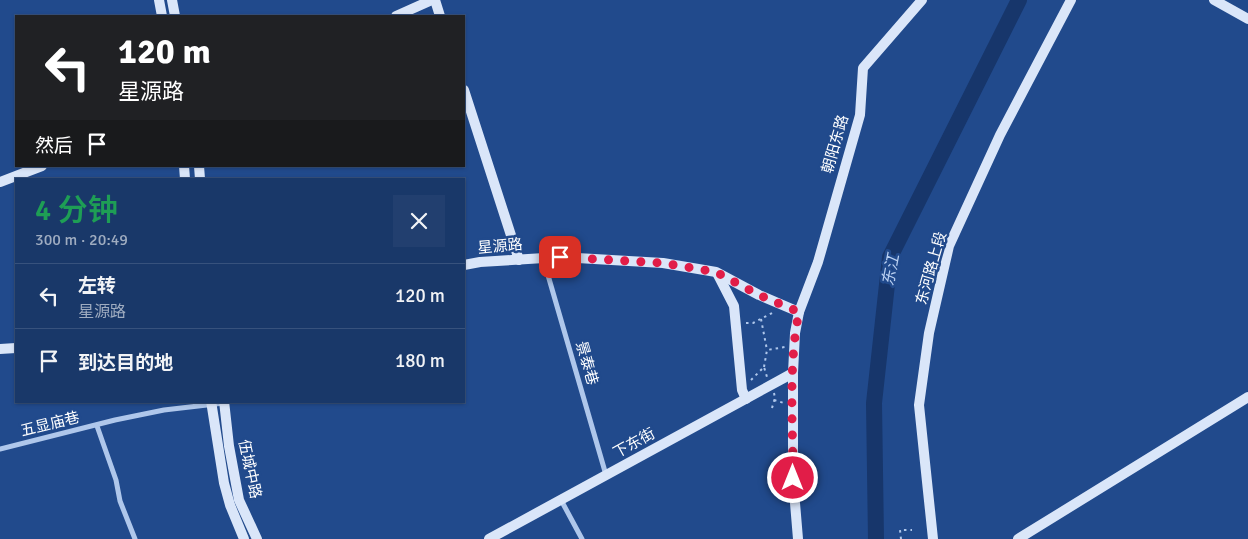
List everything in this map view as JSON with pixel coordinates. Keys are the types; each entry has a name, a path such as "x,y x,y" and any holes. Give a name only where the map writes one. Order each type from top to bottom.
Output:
{"street":[{"path":"159,0 162,15"},
{"path":"172,0 175,15"},
{"path":"398,15 433,0 440,15"},
{"name":"朝阳东路","path":"798,539 793,478 793,373 795,333 799,312 818,262 860,115 863,68 922,0"},
{"name":"东河路上段","path":"933,539 919,405 929,333 949,246 1000,135 1071,0"},
{"path":"1214,0 1248,19"},
{"path":"465,93 518,260"},
{"path":"0,182 39,167"},
{"name":"星源路","path":"465,265 480,262 560,257 663,263 716,272 759,295 799,312"},
{"name":"景泰巷","path":"543,258 606,476"},
{"path":"716,272 734,306 742,390 746,399"},
{"path":"0,349 15,348"},
{"name":"下东街","path":"489,539 793,373"},
{"path":"1018,539 1248,398"},
{"name":"五显庙巷","path":"0,449 164,410 211,403"},
{"name":"伍城中路","path":"211,403 224,483 230,505 244,539"},
{"name":"伍城中路","path":"224,403 239,500 257,539"},
{"path":"97,426 116,480 120,501 134,538"},
{"path":"561,500 582,539"}],"path":[{"path":"744,324 775,312"},
{"path":"761,319 768,350 764,367 768,379"},
{"path":"768,350 788,346"},
{"path":"751,380 764,367"},
{"path":"772,408 773,392"},
{"path":"774,400 784,403"},
{"path":"901,539 900,530 912,530"}],"waterway":[{"name":"东江","path":"876,539 874,403 890,257 1019,0"}],"route":[{"path":"560,257 663,263 716,272 759,295 799,312 795,333 793,373 793,478"}]}
